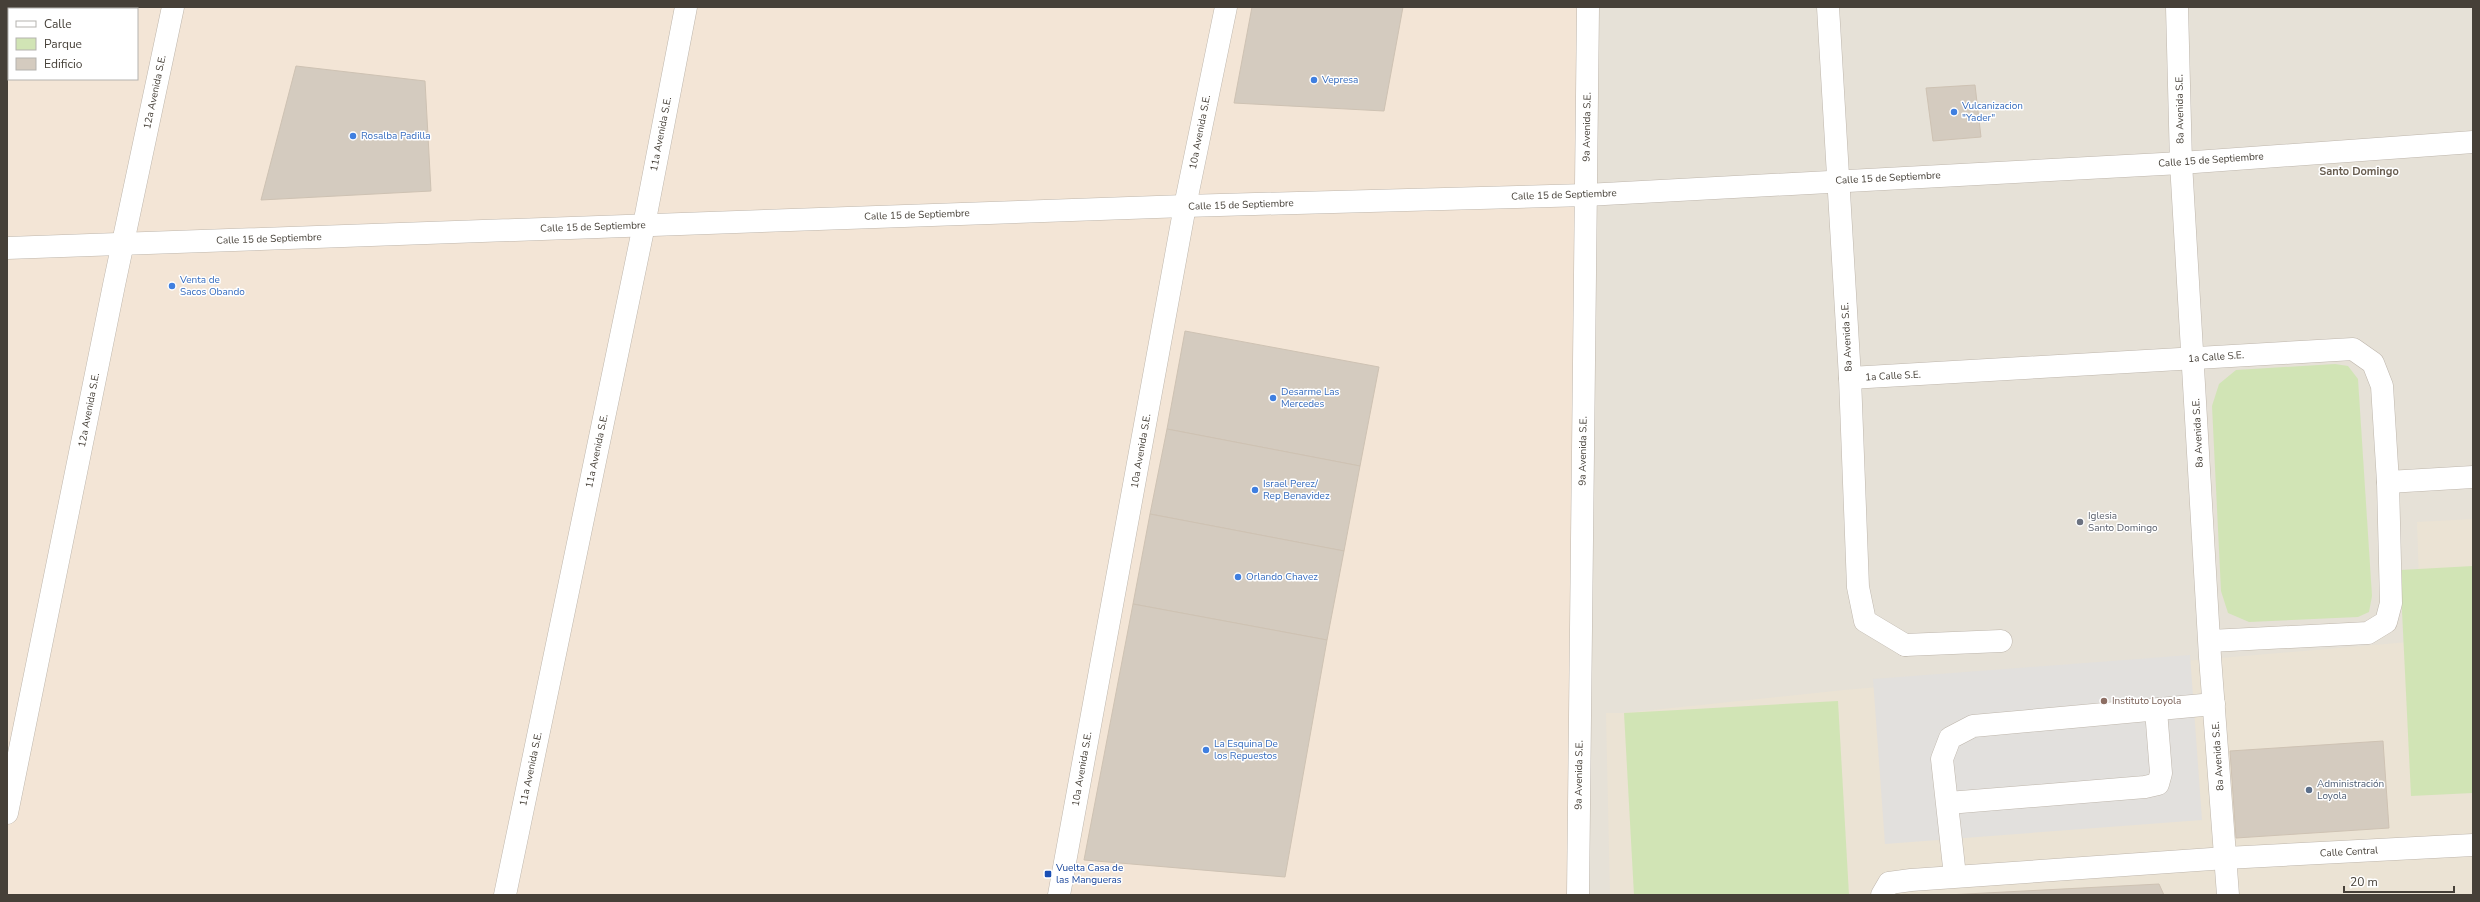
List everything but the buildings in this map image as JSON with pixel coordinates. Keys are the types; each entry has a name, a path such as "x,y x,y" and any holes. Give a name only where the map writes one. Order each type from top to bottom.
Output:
{"street":[{"name":"12a Avenida S.E.","path":"7,813 173,7"},
{"name":"11a Avenida S.E.","path":"505,895 644,225 686,7"},
{"name":"10a Avenida S.E.","path":"1059,895 1186,206 1226,7"},
{"name":"9a Avenida S.E.","path":"1578,895 1588,7"},
{"name":"8a Avenida S.E.","path":"1828,7 1850,378 1860,594 1866,621 1905,645 2001,641"},
{"name":"8a Avenida S.E.","path":"2177,7 2181,163 2214,704 2228,895"},
{"name":"Calle 15 de Septiembre","path":"7,248 1186,206 1586,196 2181,163 2473,142"},
{"name":"1a Calle S.E.","path":"1850,378 2353,349 2372,363 2382,386 2388,482 2391,603 2386,622 2368,633 2210,641"},
{"path":"2388,482 2473,477"},
{"path":"1955,876 1942,759 1950,738 1973,726 2214,704"},
{"path":"1948,803 2145,787 2158,784 2161,773 2156,710"},
{"name":"Calle Central","path":"1882,895 1889,883 1955,876 2226,858 2473,845"}],"shaded area":[{"path":"7,7 2473,7 2473,895 7,895"},
{"path":"7,7 1588,7 1578,895 7,895"},
{"name":"Instituto Loyola","path":"2473,519 2473,895 1610,895 1606,713 1624,713 1844,690 2421,641 2417,522"},
{"path":"2190,655 2202,820 1885,844 1873,679"}],"green space":[{"path":"2335,364 2348,366 2358,379 2372,596 2369,612 2358,617 2249,622 2228,613 2221,591 2212,406 2219,384 2236,370"},
{"path":"2473,566 2473,793 2411,796 2400,570"},
{"path":"1838,701 1849,895 1634,895 1624,713"}],"place":[{"name":"Vepresa","path":"1314,80"},
{"name":"Vulcanizacion \"Yader\"","path":"1954,112"},
{"name":"Rosalba Padilla","path":"353,136"},
{"name":"Venta de Sacos Obando","path":"172,286"},
{"name":"Desarme Las Mercedes","path":"1273,398"},
{"name":"Israel Perez/ Rep Benavidez","path":"1255,490"},
{"name":"Iglesia Santo Domingo","path":"2080,522"},
{"name":"Orlando Chavez","path":"1238,577"},
{"name":"Instituto Loyola","path":"2104,701"},
{"name":"La Esquina De los Repuestos","path":"1206,750"},
{"name":"Administración Loyola","path":"2309,790"},
{"name":"Vuelta Casa de las Mangueras","path":"1048,874"}],"district":[{"name":"Santo Domingo","path":"2359,171"}]}
